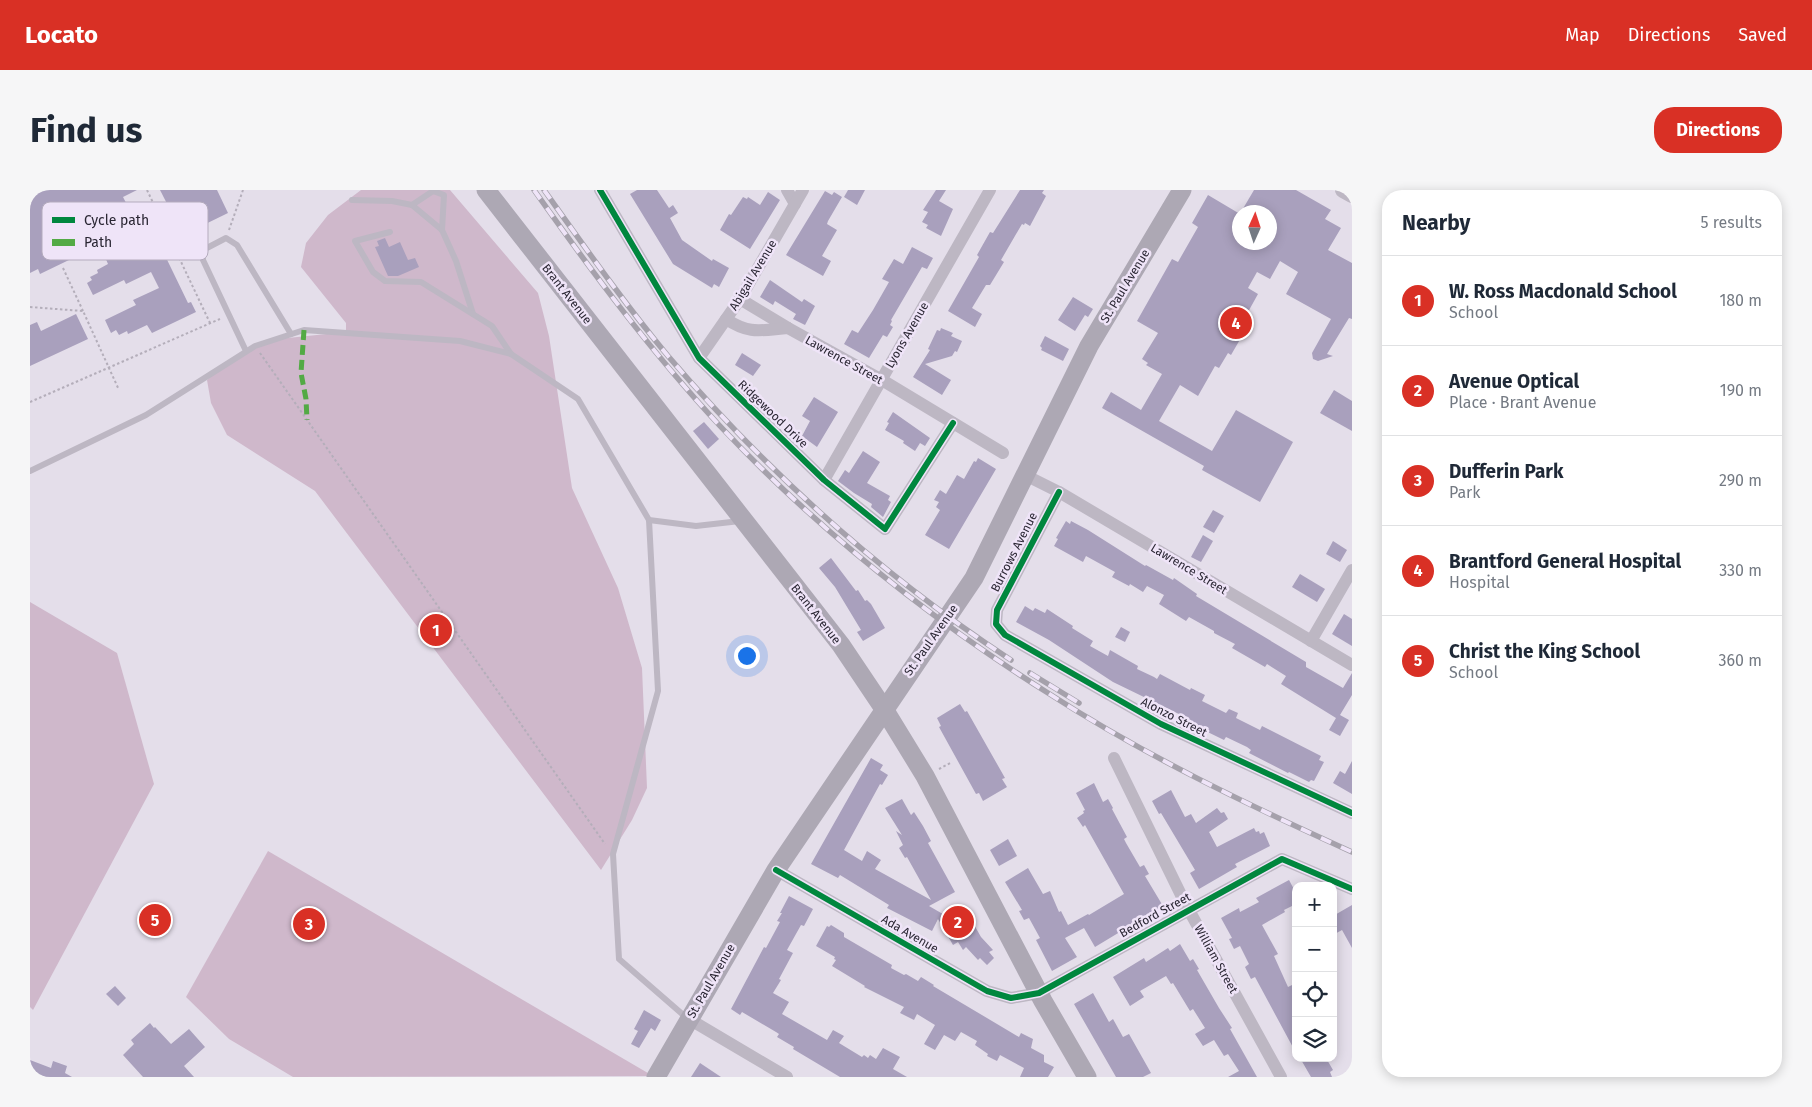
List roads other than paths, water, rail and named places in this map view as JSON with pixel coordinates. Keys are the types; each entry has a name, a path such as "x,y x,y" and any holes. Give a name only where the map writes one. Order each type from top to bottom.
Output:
{"main road":[{"name":"Brant Avenue","path":"486,190 841,645 884,709 925,776 1039,993 1087,1077"},
{"name":"St. Paul Avenue","path":"656,1077 776,870 974,578 1089,346 1182,190"}],"street":[{"name":"Ridgewood Drive","path":"600,190 699,358 824,480 885,530 953,423"},
{"path":"787,190 795,204"},
{"name":"Abigail Avenue","path":"699,358 740,299 803,190"},
{"name":"Lyons Avenue","path":"824,480 990,190"},
{"path":"1343,190 1352,195"},
{"name":"Lawrence Street","path":"740,299 882,380 1003,453"},
{"path":"726,319 748,330 788,328"},
{"name":"Lawrence Street","path":"1025,474 1059,492 1352,666"},
{"name":"Burrows Avenue","path":"996,624 997,610 1059,492"},
{"path":"1310,640 1352,570"},
{"name":"Alonzo Street","path":"996,624 1005,635 1161,724 1352,813"},
{"name":"William Street","path":"1114,758 1187,906 1281,1077"},
{"name":"Bedford Street","path":"1039,993 1187,906 1282,859 1351,887"},
{"name":"Ada Avenue","path":"776,870 987,991 1011,998 1039,993"},
{"path":"689,1020 787,1077"}],"lane":[{"path":"412,206 433,190 444,195 442,230"},
{"path":"352,200 392,201 412,206 442,230 456,261 473,314"},
{"path":"390,232 355,241 373,272 385,281 421,282 492,326 511,354"},
{"path":"208,248 226,238 237,245 292,334"},
{"path":"203,260 246,351"},
{"path":"30,471 146,415 255,346 304,330 460,341 511,354 578,400 649,520 658,691 613,854 619,960 689,1020"},
{"path":"649,520 696,526 744,520"}],"railway":[{"path":"534,190 623,311 670,370 720,426 795,501 876,570 960,634 1084,716 1197,778 1352,852"},
{"path":"544,190 604,274 668,356 746,441 829,520 873,558 917,594 1011,660"},
{"path":"1030,673 1079,703"}],"place":[{"name":"Brantford General Hospital","path":"1236,323"},
{"name":"W. Ross Macdonald School","path":"436,630"},
{"name":"Christ the King School","path":"155,920"},
{"name":"Avenue Optical","path":"958,922"},
{"name":"Dufferin Park","path":"309,924"}]}
